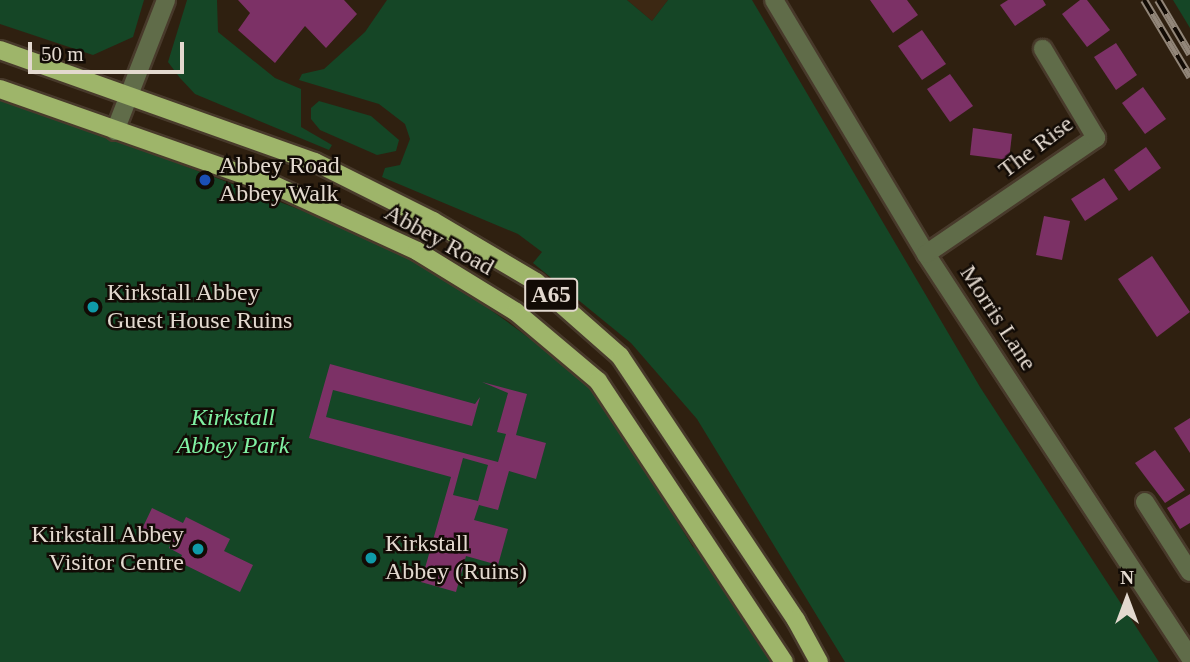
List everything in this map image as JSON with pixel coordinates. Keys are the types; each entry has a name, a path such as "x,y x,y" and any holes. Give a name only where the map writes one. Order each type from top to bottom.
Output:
{"main road":[{"name":"A65","path":"0,50 315,162 433,221 536,282 620,356 796,620 819,662"},
{"name":"Abbey Road","path":"0,89 276,187 416,251 516,312 598,381 784,662"}],"street":[{"path":"115,131 166,0"},
{"name":"Morris Lane","path":"774,0 926,254 1188,652"},
{"name":"The Rise","path":"926,254 1096,138 1043,49"},
{"path":"1145,502 1190,572"}],"shaded area":[{"path":"627,0 668,0 652,21"}],"green space":[{"path":"0,0 144,0 133,37 93,55 0,24"},
{"path":"187,0 217,0 218,32 275,78 301,89 301,127 332,145 329,150 195,94 168,62"},
{"path":"387,0 627,0 652,21 668,0 752,0 980,387 1159,662 845,662 697,419 631,343 533,263 542,252 518,234 382,177 385,168 400,165 410,139 405,124 379,104 299,80 302,74 324,69 365,32"},
{"path":"1173,0 1190,0 1190,28"},
{"name":"Kirkstall Abbey Park","path":"0,96 314,215 432,268 513,326 593,386 693,547 706,554 776,662 0,662"},
{"path":"319,101 371,116 399,140 396,151 377,155 320,130 311,119 311,108"}],"building":[{"path":"238,0 344,0 357,14 326,48 305,26 275,63 238,30 250,13"},
{"path":"870,0 907,0 918,15 893,33"},
{"path":"1008,0 1043,0 1046,5 1015,26 1000,5"},
{"path":"1080,0 1087,0 1110,30 1087,47 1062,14"},
{"path":"922,30 946,64 922,80 898,46"},
{"path":"1116,43 1137,75 1116,90 1094,57"},
{"path":"950,74 973,106 950,122 927,89"},
{"path":"1143,87 1166,119 1145,134 1122,103"},
{"path":"973,128 1012,134 1009,160 970,155"},
{"path":"1146,147 1161,168 1129,191 1114,170"},
{"path":"1104,178 1118,199 1085,221 1071,199"},
{"path":"1044,216 1070,221 1062,260 1036,255"},
{"path":"1152,256 1190,312 1157,337 1118,279"},
{"path":"330,364 475,404 480,397 472,426 333,390 326,417 498,462 506,434 497,432 508,393 482,382 527,394 516,435 546,443 536,479 509,471 498,510 479,505 474,520 508,529 498,565 466,556 456,592 421,582 451,477 309,438","holes":["463,458 488,465 478,501 453,495"]},
{"path":"1190,418 1190,453 1174,428"},
{"path":"1155,450 1185,490 1165,503 1135,463"},
{"path":"1190,494 1190,523 1180,529 1167,508"},
{"name":"Kirkstall Abbey Visitor Centre","path":"152,508 183,523 186,517 230,539 224,551 253,565 240,592 179,562 182,555 169,548 171,544 142,529"}],"railway":[{"path":"1144,0 1190,77"},
{"path":"1158,0 1190,54"}],"place":[{"name":"Abbey Road Abbey Walk","path":"205,180"},
{"name":"Kirkstall Abbey Guest House Ruins","path":"93,307"},
{"name":"Kirkstall Abbey Visitor Centre","path":"198,549"},
{"name":"Kirkstall Abbey (Ruins)","path":"371,558"}]}
